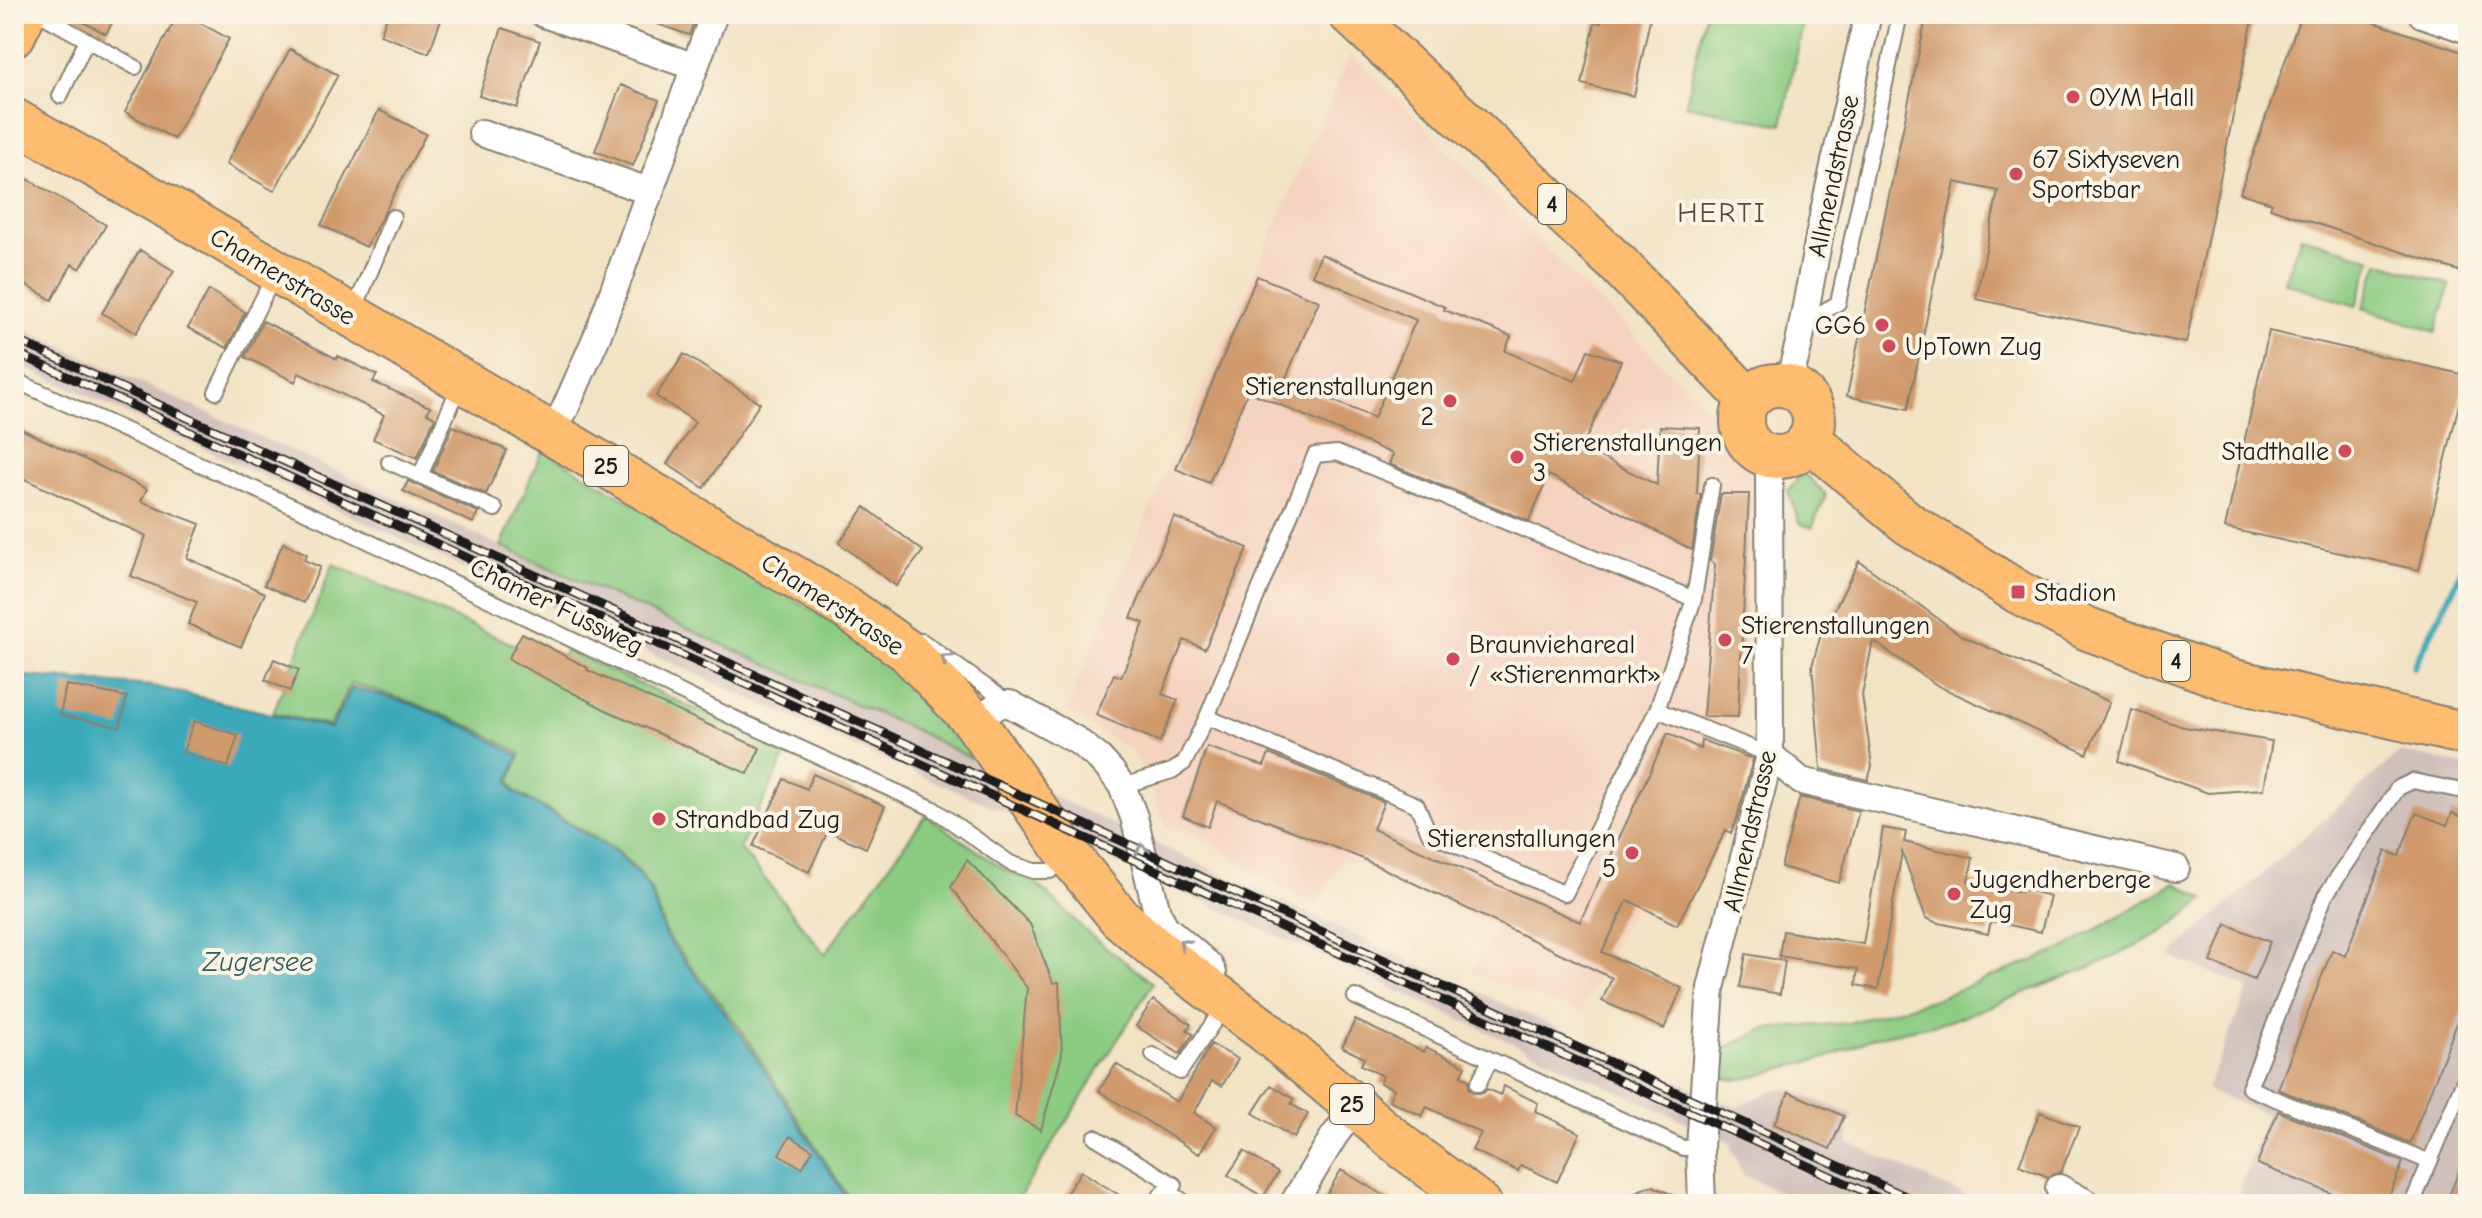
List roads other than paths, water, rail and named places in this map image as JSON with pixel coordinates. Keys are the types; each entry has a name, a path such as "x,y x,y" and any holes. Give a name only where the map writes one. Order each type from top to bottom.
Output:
{"main road":[{"path":"14,35 24,14"},
{"name":"4","path":"1350,14 1618,264 1725,372 1749,400 1744,409 1743,430 1754,447 1791,448 2018,592 2088,629 2230,680 2468,734"},
{"name":"Chamerstrasse","path":"14,120 276,272 360,309 461,381 557,423 848,609 992,712 1071,858 1119,917 1162,954 1227,1001 1404,1148 1480,1204"},
{"path":"1749,400 1766,386 1788,386 1797,389 1810,403 1815,421 1791,448"}],"street":[{"path":"544,14 695,67"},
{"path":"557,423 598,334 714,14"},
{"name":"Allmendstrasse","path":"1788,386 1868,14"},
{"path":"2422,14 2468,30"},
{"path":"482,133 651,192"},
{"name":"Allmendstrasse","path":"1702,1204 1700,1147 1711,988 1770,755 1769,469 1791,448"},
{"name":"Chamerstrasse","path":"992,712 1076,740 1099,758 1122,786 1134,817 1157,912 1165,927 1209,965 1227,1001"},
{"path":"1770,755 1801,781 2176,868"},
{"path":"1293,1204 1334,1136 1356,1107"},
{"path":"2059,1188 2088,1204"}],"lane":[{"path":"40,14 135,67"},
{"path":"1803,323 1838,303 1900,14"},
{"path":"60,96 87,40"},
{"path":"190,220 264,247 360,309 393,217"},
{"path":"216,392 276,272"},
{"name":"Chamer Fussweg","path":"14,380 347,531 720,711 932,808 1010,863 1034,871 1050,871 1071,858"},
{"path":"420,476 461,381"},
{"path":"1122,786 1172,771 1184,763 1207,717 1315,455 1337,453 1694,599"},
{"path":"389,462 495,509"},
{"path":"1207,717 1417,805 1429,833 1565,894 1657,710 1694,599 1712,485"},
{"path":"835,584 861,600"},
{"path":"909,631 992,712"},
{"path":"1657,710 1770,755"},
{"path":"2430,1162 2249,1088 2325,896 2398,788 2413,781 2468,792"},
{"path":"1355,997 1683,1148 1700,1147"},
{"path":"1153,1055 1180,1072 1227,1001"},
{"path":"1478,1084 1490,1060"},
{"path":"2412,1204 2468,1071"},
{"path":"1095,1137 1175,1185 1172,1201"}],"water":[{"name":"Zugersee","path":"14,675 152,686 331,728 352,687 411,704 474,730 519,756 508,781 513,791 614,851 638,874 650,890 665,936 741,1034 851,1204 14,1204"}],"waterway":[{"path":"2414,667 2468,558"}],"railway":[{"path":"14,339 1923,1204"},
{"path":"14,352 1892,1204"}],"place":[{"name":"OYM Hall","path":"2073,97"},
{"name":"67 Sixtyseven Sportsbar","path":"2016,174"},
{"name":"GG6","path":"1882,325"},
{"name":"UpTown Zug","path":"1889,346"},
{"name":"Stierenstallungen 2","path":"1450,401"},
{"name":"Stadthalle","path":"2345,451"},
{"name":"Stierenstallungen 3","path":"1517,457"},
{"name":"Stadion","path":"2018,592"},
{"name":"Stierenstallungen 7","path":"1725,640"},
{"name":"Braunviehareal / «Stierenmarkt»","path":"1453,659"},
{"name":"Strandbad Zug","path":"659,819"},
{"name":"Stierenstallungen 5","path":"1632,853"},
{"name":"Jugendherberge Zug","path":"1954,894"}],"district":[{"name":"HERTI","path":"1722,212"}]}
